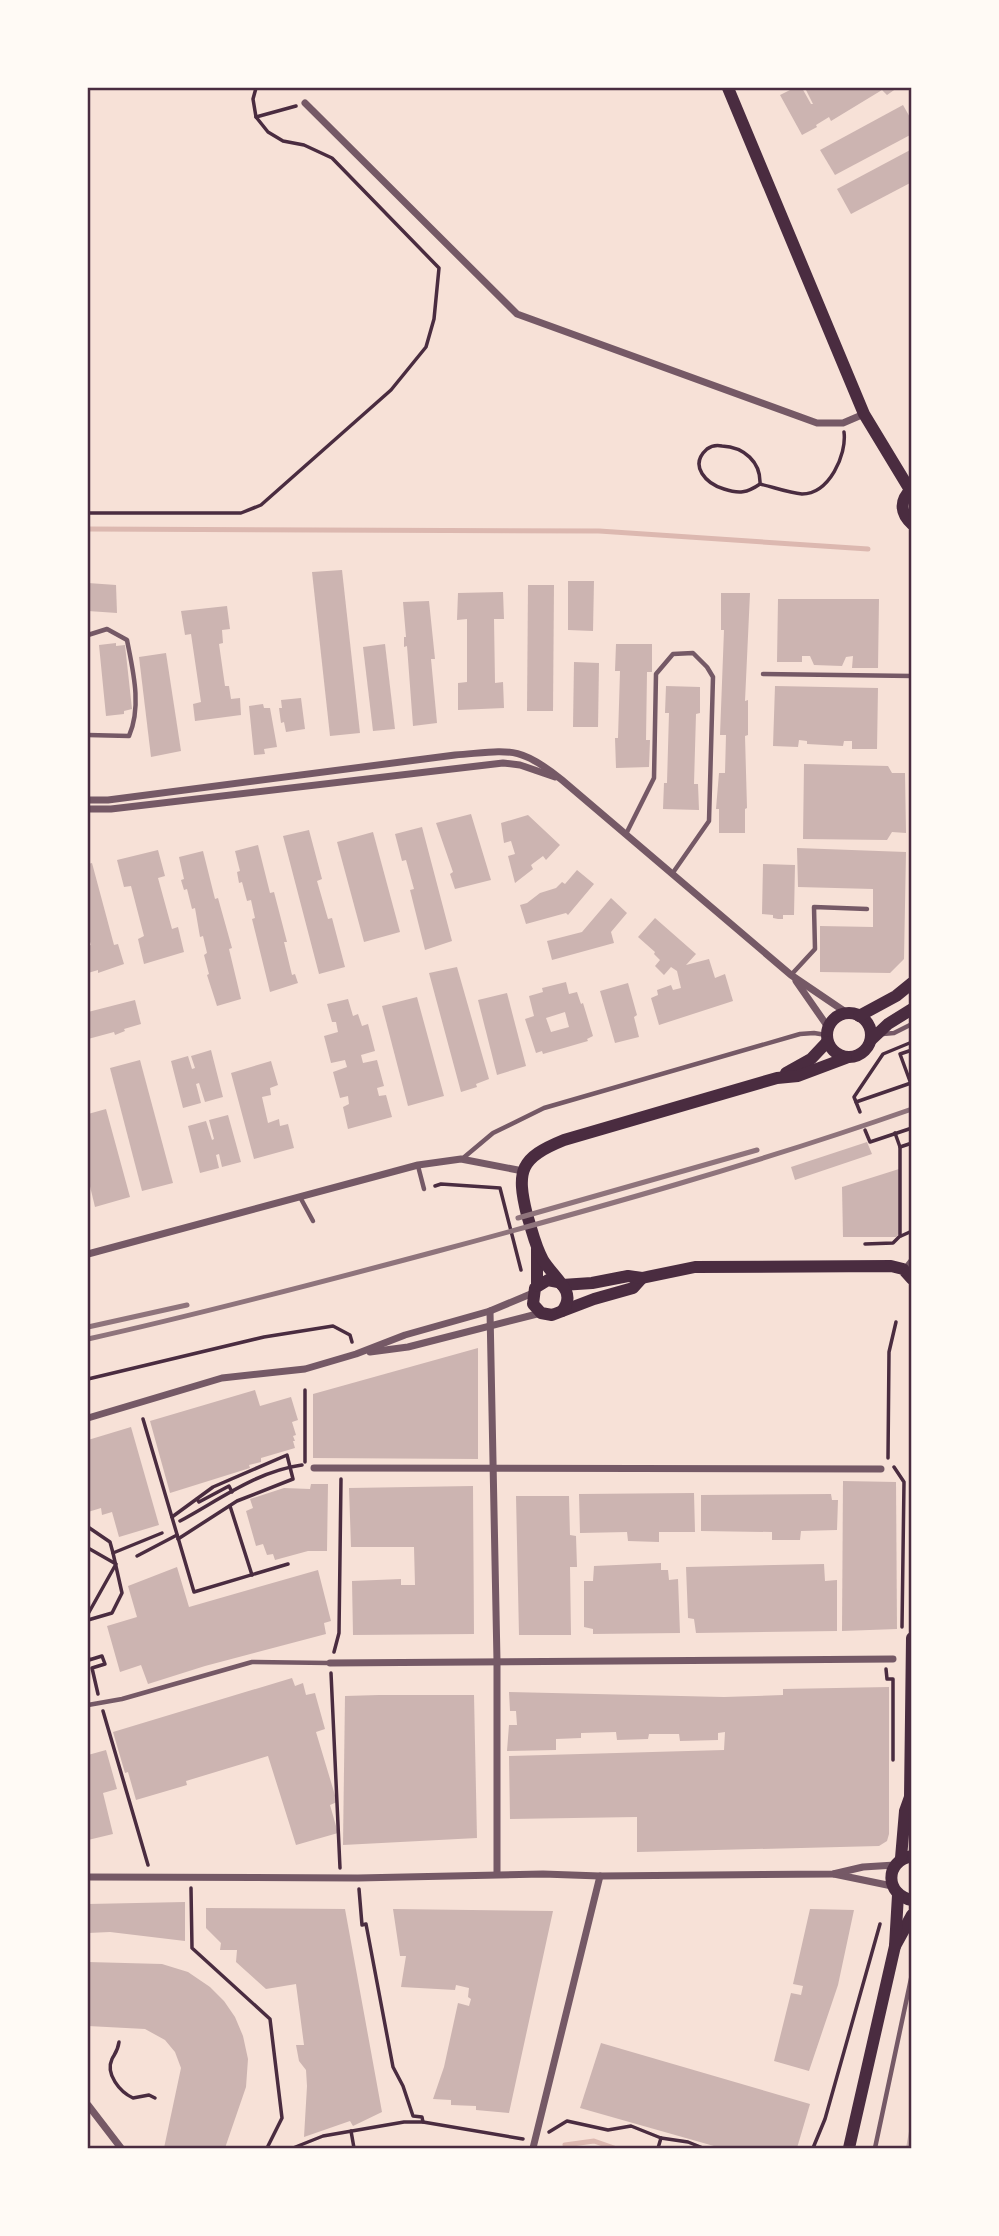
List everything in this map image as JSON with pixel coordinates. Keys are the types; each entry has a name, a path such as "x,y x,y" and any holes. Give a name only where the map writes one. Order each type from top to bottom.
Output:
{"main road":[{"path":"729,88 864,414 911,489 902,502 902,510 912,524"},
{"path":"777,1078 811,1059 827,1035 834,1018 853,1014 896,996 912,983"},
{"path":"642,1278 633,1287 552,1315 541,1313 533,1304 540,1265 520,1178 536,1156 564,1140 777,1078 798,1076 853,1057 865,1051 873,1037 912,1009"},
{"path":"853,1014 870,1027 873,1037"},
{"path":"827,1035 834,1052 846,1058"},
{"path":"540,1265 560,1284 567,1300 562,1311"},
{"path":"535,1290 548,1280 560,1284 592,1283 713,1266 891,1266 909,1269"},
{"path":"849,2148 895,1946 895,1890 891,1875 903,1859 905,1811 911,1799 907,1635"},
{"path":"895,1890 912,1900"},
{"path":"895,1946 912,1915"}],"street":[{"path":"305,103 517,314 817,423 843,423 864,414"},
{"path":"88,800 108,800 455,755 501,751 525,754 538,760 791,975 853,1014"},
{"path":"88,809 111,809 503,763 520,765 562,780"},
{"path":"791,975 827,1035"},
{"path":"88,1254 418,1165 461,1159 523,1171"},
{"path":"88,1418 222,1378 305,1369 356,1354 405,1335 489,1311 535,1290"},
{"path":"489,1311 497,1661 497,1874"},
{"path":"356,1354 408,1347 541,1313"},
{"path":"314,1468 881,1469"},
{"path":"330,1663 890,1660"},
{"path":"88,1877 833,1874 903,1859"},
{"path":"833,1874 895,1890"},
{"path":"534,2144 600,1876"},
{"path":"88,2105 121,2148"}],"lane":[{"path":"88,635 107,629 127,640 135,681 136,722 129,736 88,735"},
{"path":"626,835 654,778 656,674 673,654 693,653 713,677 709,821 673,874"},
{"path":"763,674 912,676"},
{"path":"791,975 814,949 814,907 867,909"},
{"path":"873,1037 894,1033 912,1024"},
{"path":"461,1159 510,1122 544,1108 800,1034 827,1035"},
{"path":"418,1165 424,1189"},
{"path":"299,1195 313,1221"},
{"path":"88,1704 122,1699 252,1662 330,1663"},
{"path":"875,2148 912,1974"}],"path":[{"path":"88,513 241,513 261,505 391,390 426,347 434,319 439,268 332,158 304,145 283,141 268,132 256,117 253,99 256,88"},
{"path":"256,117 305,103"},
{"path":"760,484 757,465 740,450 713,446 706,449 701,458 700,469 710,484 738,493 760,484 802,494 814,492 836,471 845,441 843,423"},
{"path":"856,1102 911,1084 900,1054 912,1051 910,1043 883,1054 854,1097 856,1102 860,1112"},
{"path":"865,1130 870,1142 912,1128"},
{"path":"895,1133 900,1147 900,1236"},
{"path":"900,1147 912,1143"},
{"path":"424,1189 441,1184 500,1188 522,1275"},
{"path":"865,1244 893,1244 900,1236 912,1231"},
{"path":"896,1322 888,1352 888,1458 904,1482 907,1635"},
{"path":"88,1379 264,1337 333,1326 350,1335 356,1354"},
{"path":"304,1465 305,1391"},
{"path":"143,1419 194,1592 288,1564"},
{"path":"137,1556 177,1537 230,1506 293,1479 287,1455 213,1488 172,1517"},
{"path":"180,1521 265,1474 304,1465 314,1468"},
{"path":"341,1468 340,1633 330,1663 341,1877"},
{"path":"197,1499 199,1502 229,1486 233,1492"},
{"path":"230,1506 252,1575"},
{"path":"88,1527 110,1542 122,1593 112,1613 88,1620"},
{"path":"113,1553 162,1532"},
{"path":"88,1548 116,1564"},
{"path":"88,1614 116,1564"},
{"path":"88,1633 88,1641"},
{"path":"88,1655 89,1660 102,1656 105,1664 92,1668 151,1877"},
{"path":"890,1660 887,1679 893,1679 894,1769"},
{"path":"190,1877 192,1948 270,2019 282,2118 267,2148"},
{"path":"358,1878 362,1925 366,1924 393,2067 413,2116 422,2117 423,2122"},
{"path":"813,2148 825,2119 881,1914"},
{"path":"119,2042 111,2072 120,2089 133,2098 149,2095 155,2098"},
{"path":"293,2148 323,2136 404,2122 423,2122 534,2144 567,2121 608,2130 631,2126 703,2148"},
{"path":"351,2132 354,2148"},
{"path":"657,2148 661,2137"}],"building":[{"path":"794,88 802,88 813,104 805,88 897,88 887,95 882,90 831,121 829,117 802,135 780,95"},
{"path":"903,105 912,121 912,134 835,175 820,150"},
{"path":"912,149 912,182 851,214 837,189"},
{"path":"342,570 360,733 330,736 312,572"},
{"path":"568,581 594,581 593,631 568,630"},
{"path":"88,583 116,585 117,613 88,611"},
{"path":"528,585 554,585 553,711 527,711"},
{"path":"503,592 504,619 494,619 495,683 503,682 504,708 458,710 458,683 467,682 467,619 457,620 458,593"},
{"path":"721,593 750,593 745,701 748,700 748,735 745,736 745,833 719,833 719,809 716,809 719,773 725,773 726,735 720,735 724,630 721,630"},
{"path":"778,599 879,599 878,668 852,668 853,656 846,657 842,666 814,665 810,656 802,656 802,662 777,662"},
{"path":"429,601 435,659 431,659 437,723 413,726 407,646 404,647 406,637 403,602"},
{"path":"227,606 230,629 222,630 223,643 219,644 225,686 229,686 231,699 240,698 241,715 195,721 193,704 201,702 191,634 185,635 181,611"},
{"path":"116,643 116,646 125,645 132,709 124,711 124,714 106,716 99,645"},
{"path":"385,644 395,729 373,731 363,647"},
{"path":"616,644 652,644 652,672 647,672 646,740 650,740 649,767 616,768 615,738 618,738 620,671 615,671"},
{"path":"166,653 181,751 151,757 139,657"},
{"path":"574,662 599,663 598,727 573,727"},
{"path":"666,686 700,687 700,713 696,714 694,784 698,784 699,810 663,809 664,783 667,783 669,713 665,713"},
{"path":"775,686 878,688 877,749 852,749 852,741 844,741 843,746 807,744 807,741 799,740 798,747 773,746"},
{"path":"301,698 305,729 286,732 284,722 281,723 281,700"},
{"path":"263,704 264,708 270,708 277,747 264,749 265,754 254,755 249,706"},
{"path":"804,764 888,766 892,773 905,773 906,833 892,832 887,840 803,839"},
{"path":"471,814 491,880 455,889 450,874 453,872 436,823"},
{"path":"528,815 560,845 546,860 543,856 531,865 533,869 515,883 508,856 515,854 511,841 504,843 501,823"},
{"path":"422,827 452,941 425,950 410,890 414,889 406,860 402,861 395,834"},
{"path":"309,830 322,879 317,881 328,919 332,918 345,967 319,974 283,836"},
{"path":"373,832 400,932 364,942 337,842"},
{"path":"258,845 270,893 274,892 287,942 284,942 292,975 295,974 298,983 270,992 252,919 255,918 251,900 247,901 242,882 239,883 237,872 240,871 235,851"},
{"path":"797,848 906,852 904,959 890,973 820,972 820,926 873,927 873,889 798,887"},
{"path":"158,850 165,876 158,878 172,929 178,927 184,952 144,964 138,939 144,936 131,886 124,887 117,860"},
{"path":"203,851 215,899 218,898 232,948 229,949 241,999 217,1006 207,975 209,974 204,955 207,953 203,936 200,937 195,908 192,909 187,889 184,890 181,880 184,879 179,857"},
{"path":"92,863 114,945 118,944 124,964 98,973 98,970 88,973 88,946 91,945 88,935 88,864"},
{"path":"763,864 795,865 794,915 783,915 783,919 778,919 773,918 773,915 762,914"},
{"path":"577,870 594,884 568,915 566,913 526,924 520,905 540,893 556,888 562,882 565,884"},
{"path":"611,898 627,913 611,932 614,943 552,960 547,941 582,932"},
{"path":"655,918 696,954 686,965 709,959 715,978 725,974 733,1001 659,1025 651,998 658,995 657,990 671,985 673,990 681,988 677,971 671,967 664,975 655,966 660,960 655,952 638,937"},
{"path":"457,967 489,1079 476,1084 477,1087 461,1092 429,973"},
{"path":"566,982 569,994 577,992 593,1036 587,1039 588,1041 543,1054 542,1051 536,1053 525,1019 534,1016 529,996 543,992 542,988","holes":["565,1012 569,1027 551,1032 546,1018"]},
{"path":"628,983 637,1015 634,1017 639,1037 615,1043 600,991"},
{"path":"507,993 526,1066 497,1075 478,1000"},
{"path":"417,997 444,1096 408,1106 382,1006"},
{"path":"348,999 353,1016 358,1014 362,1026 368,1024 375,1051 361,1055 363,1063 377,1060 384,1086 377,1088 379,1096 386,1095 392,1117 348,1129 343,1107 349,1104 348,1096 340,1098 333,1072 347,1067 345,1060 331,1063 324,1036 338,1032 327,1004"},
{"path":"135,1000 141,1024 115,1035 114,1032 88,1039 88,1012"},
{"path":"211,1050 223,1097 205,1102 199,1083 196,1084 201,1103 183,1108 171,1061 188,1056 192,1069 195,1068 191,1056"},
{"path":"140,1060 173,1183 142,1191 110,1068"},
{"path":"271,1061 278,1085 270,1088 271,1095 262,1097 268,1123 279,1119 280,1126 288,1124 294,1148 254,1159 231,1073"},
{"path":"106,1109 130,1197 95,1207 88,1178 88,1114"},
{"path":"228,1115 241,1162 222,1167 219,1154 216,1155 219,1168 200,1173 188,1126 206,1121 212,1140 214,1139 209,1120"},
{"path":"867,1142 872,1154 795,1180 791,1167"},
{"path":"899,1169 899,1234 896,1237 843,1237 842,1187"},
{"path":"478,1348 478,1459 313,1458 313,1394"},
{"path":"255,1390 260,1406 291,1397 298,1420 292,1422 296,1435 293,1436 295,1448 261,1458 261,1462 249,1465 250,1468 170,1493 150,1421"},
{"path":"131,1427 159,1525 119,1537 112,1512 102,1515 101,1508 88,1512 88,1440"},
{"path":"843,1481 896,1482 897,1629 842,1631"},
{"path":"311,1484 328,1484 327,1551 308,1551 275,1560 273,1554 267,1555 263,1544 256,1546 246,1511 253,1508 250,1499 284,1488 310,1489"},
{"path":"473,1486 474,1634 353,1635 352,1581 401,1579 401,1585 415,1585 414,1547 351,1547 349,1488"},
{"path":"694,1493 695,1532 659,1532 659,1542 628,1541 627,1532 580,1533 579,1494"},
{"path":"831,1494 832,1500 838,1500 837,1530 801,1531 800,1540 772,1540 772,1532 701,1531 701,1495"},
{"path":"516,1496 569,1496 570,1535 576,1536 577,1567 570,1567 571,1635 519,1635"},
{"path":"661,1563 661,1570 668,1570 669,1580 678,1579 680,1633 593,1634 593,1629 584,1627 584,1581 593,1581 594,1566"},
{"path":"824,1564 825,1581 837,1580 837,1631 696,1633 694,1619 688,1618 686,1567"},
{"path":"177,1567 189,1607 318,1570 331,1621 324,1623 326,1634 148,1684 141,1665 120,1672 107,1626 137,1617 128,1586"},
{"path":"292,1678 295,1686 303,1683 306,1695 315,1693 325,1729 316,1732 337,1802 330,1805 338,1833 296,1845 268,1756 186,1781 187,1785 136,1800 113,1732"},
{"path":"889,1687 889,1834 887,1841 879,1846 637,1852 637,1817 510,1819 509,1756 724,1750 725,1732 718,1733 718,1740 680,1741 679,1734 649,1734 648,1739 617,1740 616,1732 581,1733 581,1738 556,1739 556,1750 507,1751 509,1725 517,1725 516,1711 510,1711 509,1692 724,1697 783,1695 783,1689"},
{"path":"474,1695 477,1838 343,1845 345,1696"},
{"path":"106,1750 117,1789 103,1793 113,1834 88,1840 88,1755"},
{"path":"185,1902 185,1941 110,1932 88,1933 88,1904"},
{"path":"206,1908 345,1909 382,2112 353,2126 350,2121 304,2137 307,2086 306,2070 299,2061 296,2045 304,2045 296,1984 266,1989 236,1962 237,1950 220,1950 221,1943 206,1928"},
{"path":"393,1909 553,1911 509,2113 476,2110 476,2106 451,2105 451,2100 433,2099 444,2067 458,2003 469,2006 469,1988 456,1985 455,1990 401,1987 406,1956 400,1956"},
{"path":"810,1909 854,1910 838,1985 809,2071 774,2061 791,1993 801,1995 803,1986 793,1984"},
{"path":"88,1962 162,1964 188,1972 210,1987 224,2001 243,2036 248,2059 246,2087 225,2148 164,2148 181,2068 175,2052 165,2040 145,2029 88,2026"},
{"path":"601,2043 810,2104 797,2148 721,2148 580,2108"},
{"path":"910,2126 912,2148 906,2148"}],"waterway":[{"path":"88,529 599,531 868,549"},
{"path":"565,2145 594,2141 614,2148"}],"railway":[{"path":"88,1339 263,1297 557,1218 735,1167 912,1109"},
{"path":"518,1218 757,1150"},
{"path":"88,1327 187,1305"}]}
